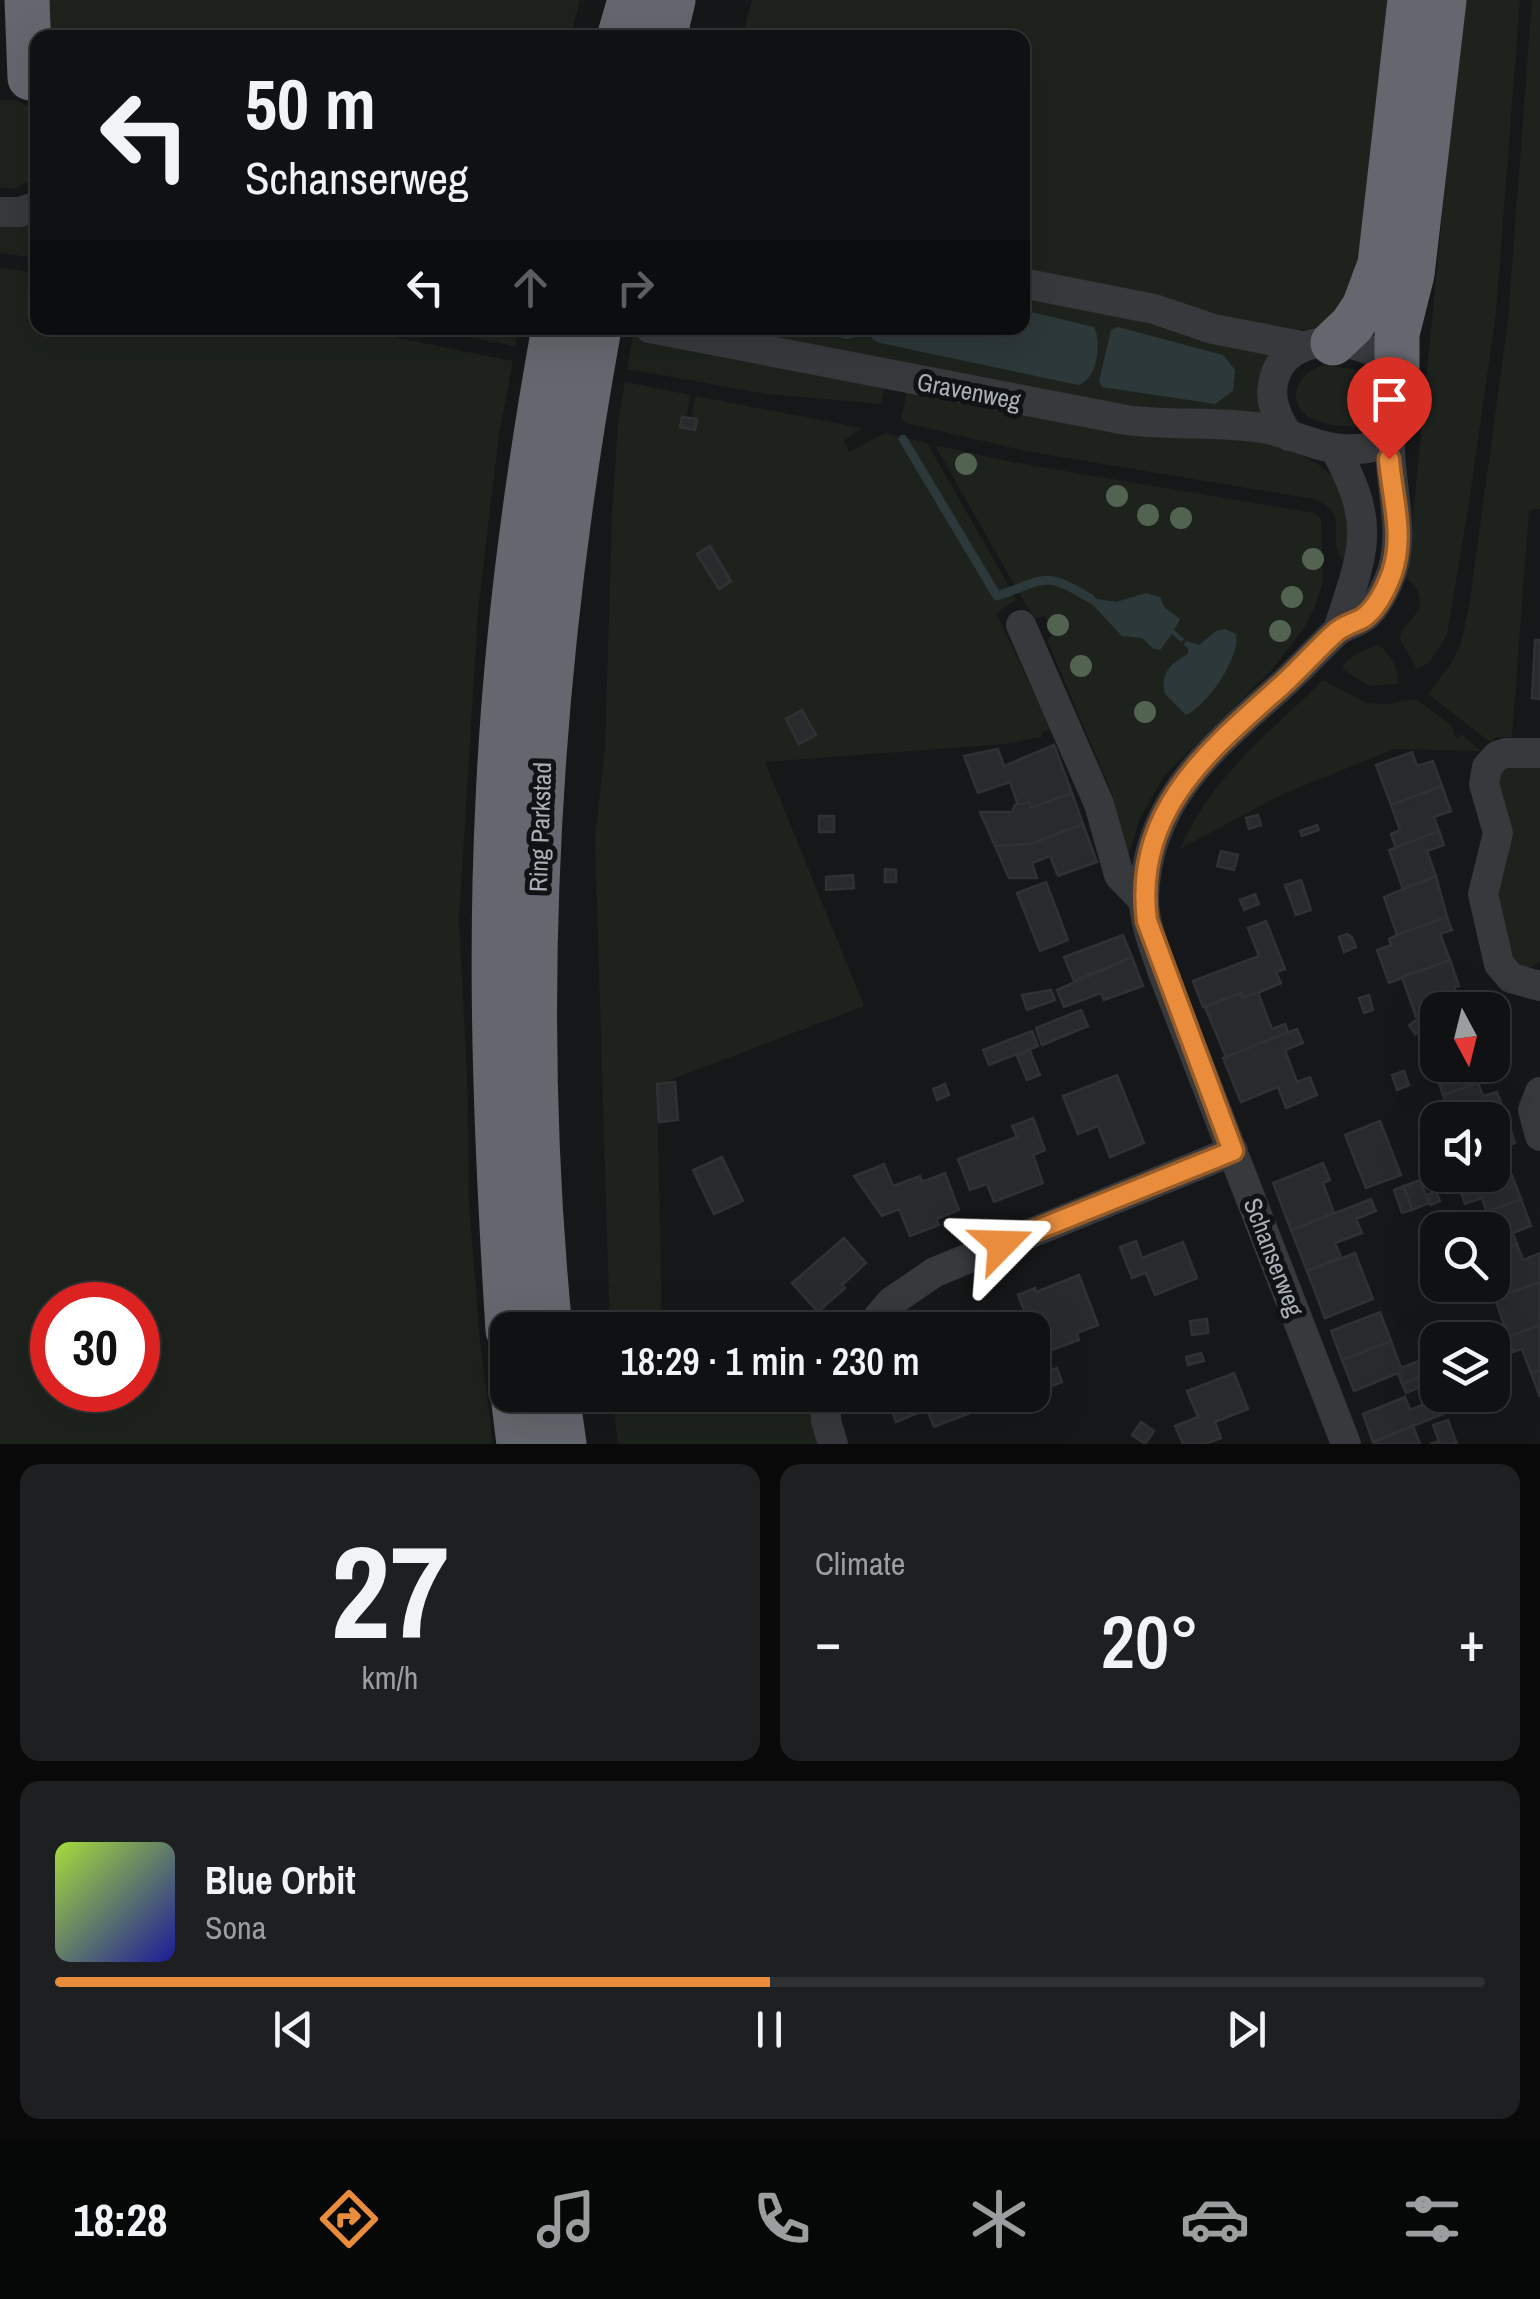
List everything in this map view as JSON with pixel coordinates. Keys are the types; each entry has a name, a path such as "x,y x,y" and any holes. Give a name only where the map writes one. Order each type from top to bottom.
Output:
{"highway":[{"path":"23,78 27,0"},
{"path":"620,30 627,0"},
{"path":"1317,344 1352,325 1364,307 1380,264 1410,0"},
{"path":"1397,368 1398,324 1412,274 1444,0"},
{"name":"Ring Parkstad","path":"507,1312 495,1038 498,801 515,607 553,335"},
{"name":"Ring Parkstad","path":"549,1312 537,1150 540,786 554,628 598,335"},
{"path":"515,1412 520,1444"},
{"path":"559,1412 564,1444"}],"street":[{"path":"0,212 30,209"},
{"path":"1030,286 1154,309 1214,329 1370,350 1385,356 1404,382 1405,407 1390,438 1364,450 1302,442 1289,436 1274,407 1272,384 1280,363 1317,344"},
{"name":"Gravenweg","path":"686,335 1126,420 1229,424 1267,428 1289,436"},
{"name":"Schanserweg","path":"1346,1444 1164,972 1144,901 1152,843 1178,790 1232,730 1338,630 1367,615 1382,595 1394,568 1398,520 1390,438"},
{"name":"Schanserweg","path":"1335,448 1351,478 1364,529 1362,560 1338,630"},
{"name":"Schanserweg","path":"1021,625 1099,804 1119,875 1144,901"},
{"path":"1540,753 1506,753 1496,756 1486,767 1484,784 1498,833 1483,894 1499,964 1511,978 1540,986"},
{"path":"1540,1092 1533,1110 1540,1136"},
{"path":"882,1312 935,1272 1233,1151"},
{"path":"826,1412 833,1444"}],"shaded area":[{"path":"47,0 580,0 572,30 47,30"},
{"path":"752,0 1387,0 1379,182 1370,266 1323,326 1273,332 1030,272 1030,30 744,30"},
{"path":"1463,0 1520,0 1496,313 1469,503 1447,635 1429,663 1417,669 1400,639 1420,605 1418,591 1404,577"},
{"path":"1532,0 1540,0 1540,509 1529,510 1512,737 1496,737 1490,742 1428,694 1461,643 1470,600 1508,320"},
{"path":"0,100 16,100 30,107 30,181 13,189 0,188"},
{"path":"30,221 30,257 0,253 0,222"},
{"path":"0,268 30,272 30,335 384,335 513,361 499,434 478,610 459,920 469,1203 493,1444 0,1444"},
{"path":"1030,294 1169,322 1270,353 1257,382 1261,418 1156,414 742,335 1030,335"},
{"path":"1030,312 1094,327 1098,342 1094,369 1078,385 873,340 871,335 1030,335"},
{"path":"1118,327 1223,355 1235,370 1233,391 1215,404 1102,387 1099,381 1111,330"},
{"path":"458,335 517,335 515,346"},
{"path":"633,335 648,335 877,381 884,390 881,404 767,394 627,369"},
{"path":"828,335 857,335 848,339"},
{"path":"1325,365 1360,371 1377,381 1384,396 1383,405 1369,424 1325,423 1300,409 1298,385 1309,372"},
{"path":"625,382 690,395 687,417 682,417 681,427 696,429 697,420 692,418 695,396 862,428 844,441 849,452 885,433 927,443 1015,597 996,613 1051,729 1042,732 1042,737 1004,744 765,762 864,1006 657,1085 662,1312 609,1312 595,838 605,747 618,423"},
{"path":"907,391 1278,443 1318,464 1335,479 1351,512 1345,562 1336,545 1333,513 1314,499 1026,451 906,423 901,418"},
{"path":"935,445 1011,462 1314,513 1321,519 1323,581 1304,628 1271,671 1164,776 1140,818 1127,862 1113,796 1047,640 1054,632 1045,616 1035,618 1020,595"},
{"path":"1146,593 1160,597 1165,608 1180,619 1174,630 1184,639 1181,642 1172,634 1160,650 1142,638 1122,636 1089,601 1092,598 1116,602"},
{"path":"1225,629 1236,634 1228,667 1203,702 1186,715 1165,694 1166,674 1188,654 1186,641 1199,645 1216,631"},
{"path":"1378,645 1395,667 1395,684 1369,686 1344,670 1343,665 1354,655"},
{"path":"1323,680 1366,703 1416,699 1452,726 1454,735 1458,738 1461,734 1481,751 1395,749 1283,794 1180,849 1224,778"},
{"path":"1540,762 1540,962 1526,970 1514,967 1495,913 1498,769"},
{"path":"614,1412 816,1412 821,1444 618,1444"}],"building":[{"path":"682,417 697,419 695,430 680,427"},
{"path":"710,546 731,581 719,589 697,554"},
{"path":"1535,640 1540,640 1540,699 1532,698"},
{"path":"802,710 816,735 799,744 786,719"},
{"path":"1054,745 1072,793 1031,808 1029,803 1018,805 1010,782 978,793 964,756 998,749 1004,766"},
{"path":"1412,752 1417,766 1433,761 1442,786 1391,805 1376,765"},
{"path":"1442,786 1451,811 1434,817 1439,831 1396,848 1391,834 1400,830 1391,805"},
{"path":"1072,793 1083,824 1031,844 995,846 980,812 1012,812 1015,805 1029,803 1031,808"},
{"path":"1258,815 1261,825 1249,829 1246,818"},
{"path":"819,816 834,816 834,832 819,832"},
{"path":"1083,824 1097,862 1058,876 1050,856 1032,863 1037,878 1009,878 995,846 1031,844"},
{"path":"1317,825 1319,830 1302,836 1300,831"},
{"path":"1439,831 1444,845 1427,851 1436,876 1403,889 1389,850"},
{"path":"1221,851 1238,855 1234,870 1217,866"},
{"path":"885,869 896,870 896,882 885,882"},
{"path":"853,875 854,888 826,890 826,877"},
{"path":"1436,876 1447,917 1397,935 1384,897"},
{"path":"1301,880 1311,910 1296,915 1285,885"},
{"path":"1046,882 1068,940 1040,951 1017,893"},
{"path":"1255,894 1259,904 1244,910 1240,900"},
{"path":"1447,917 1452,930 1440,934 1450,960 1389,983 1377,950 1391,945 1389,939 1397,935"},
{"path":"1266,921 1285,969 1276,972 1281,983 1243,998 1241,993 1203,1007 1193,981 1259,956 1248,928"},
{"path":"1347,934 1356,947 1344,952 1339,937"},
{"path":"1123,935 1132,957 1074,981 1064,957"},
{"path":"1132,957 1143,986 1104,1000 1101,993 1064,1007 1057,990"},
{"path":"1450,960 1459,986 1454,987 1456,992 1420,992 1420,1016 1416,1017 1402,977"},
{"path":"1281,983 1258,993 1272,1029 1285,1024 1288,1032 1226,1057 1205,1007"},
{"path":"1051,990 1055,1000 1027,1010 1022,995"},
{"path":"1369,995 1373,1010 1364,1013 1359,998"},
{"path":"1081,1010 1088,1026 1042,1045 1036,1028"},
{"path":"1418,1019 1420,1031 1415,1034 1409,1025"},
{"path":"1297,1029 1303,1043 1285,1050 1297,1082 1310,1077 1317,1095 1286,1108 1278,1087 1241,1102 1223,1058"},
{"path":"1032,1031 1038,1046 989,1065 983,1050"},
{"path":"1030,1051 1040,1075 1027,1080 1017,1056"},
{"path":"1404,1071 1409,1085 1397,1090 1392,1075"},
{"path":"1117,1075 1144,1143 1110,1157 1098,1126 1078,1134 1063,1096"},
{"path":"675,1082 678,1120 659,1122 657,1084"},
{"path":"1478,1082 1478,1083 1443,1095 1439,1083"},
{"path":"1478,1083 1483,1096 1497,1092 1501,1102 1446,1102 1443,1095"},
{"path":"945,1084 949,1095 937,1100 933,1089"},
{"path":"1033,1118 1045,1150 1033,1155 1043,1183 994,1202 987,1184 970,1190 958,1159 1017,1137 1012,1126"},
{"path":"1380,1121 1401,1175 1366,1188 1345,1135"},
{"path":"722,1157 743,1201 714,1214 693,1170"},
{"path":"1323,1163 1330,1180 1323,1183 1334,1213 1291,1230 1273,1183"},
{"path":"884,1164 893,1186 920,1176 922,1182 945,1173 959,1210 936,1219 939,1225 910,1236 899,1209 882,1216 854,1176"},
{"path":"1512,1175 1521,1199 1487,1212 1482,1198 1465,1204 1461,1192 1510,1192"},
{"path":"1420,1180 1420,1192 1425,1192 1429,1203 1412,1210 1404,1186"},
{"path":"1404,1186 1412,1210 1402,1213 1394,1190"},
{"path":"1436,1192 1440,1201 1431,1205 1427,1195"},
{"path":"1371,1199 1376,1211 1356,1219 1362,1233 1335,1243 1341,1257 1307,1271 1291,1230"},
{"path":"1521,1199 1531,1226 1513,1233 1517,1244 1510,1247 1510,1212 1487,1212"},
{"path":"844,1238 866,1263 818,1312 792,1283"},
{"path":"1136,1241 1142,1258 1183,1242 1197,1278 1155,1295 1146,1273 1132,1278 1120,1247"},
{"path":"1517,1244 1523,1260 1540,1253 1540,1282 1510,1293 1510,1247"},
{"path":"1355,1253 1373,1299 1325,1318 1307,1271"},
{"path":"1079,1275 1098,1325 1077,1333 1079,1340 1050,1351 1050,1312 1025,1312 1018,1295 1035,1288 1036,1292"},
{"path":"1540,1282 1540,1325 1510,1336 1510,1322 1503,1322 1496,1302 1510,1302 1510,1293"},
{"path":"1380,1312 1391,1341 1342,1360 1331,1331"},
{"path":"1207,1319 1208,1333 1192,1335 1190,1321"},
{"path":"1540,1325 1540,1370 1531,1373 1522,1349 1513,1352 1510,1336"},
{"path":"1391,1341 1401,1368 1420,1361 1420,1377 1402,1384 1398,1373 1354,1391 1342,1360"},
{"path":"1201,1353 1204,1361 1188,1365 1186,1357"},
{"path":"1057,1368 1062,1382 1052,1386 1050,1371"},
{"path":"1540,1370 1540,1397 1531,1373"},
{"path":"1234,1373 1248,1409 1215,1422 1221,1438 1205,1444 1183,1444 1175,1426 1198,1417 1187,1391"},
{"path":"1420,1376 1420,1387 1406,1393 1402,1384"},
{"path":"1405,1397 1410,1410 1420,1406 1420,1412 1443,1414 1373,1442 1363,1414"},
{"path":"892,1412 920,1412 896,1422"},
{"path":"928,1412 973,1412 934,1427"},
{"path":"1448,1420 1457,1444 1430,1444 1439,1441 1433,1425"},
{"path":"1141,1422 1154,1431 1145,1444 1132,1435"},
{"path":"1413,1426 1420,1444 1373,1442"}],"waterway":[{"path":"903,439 997,596 1044,580 1063,584 1091,599"}],"route":[{"path":"1002,1244 1233,1151 1147,921 1144,901 1148,860 1162,816 1200,763 1338,630 1367,615 1382,595 1394,568 1398,542 1389,459"}]}
